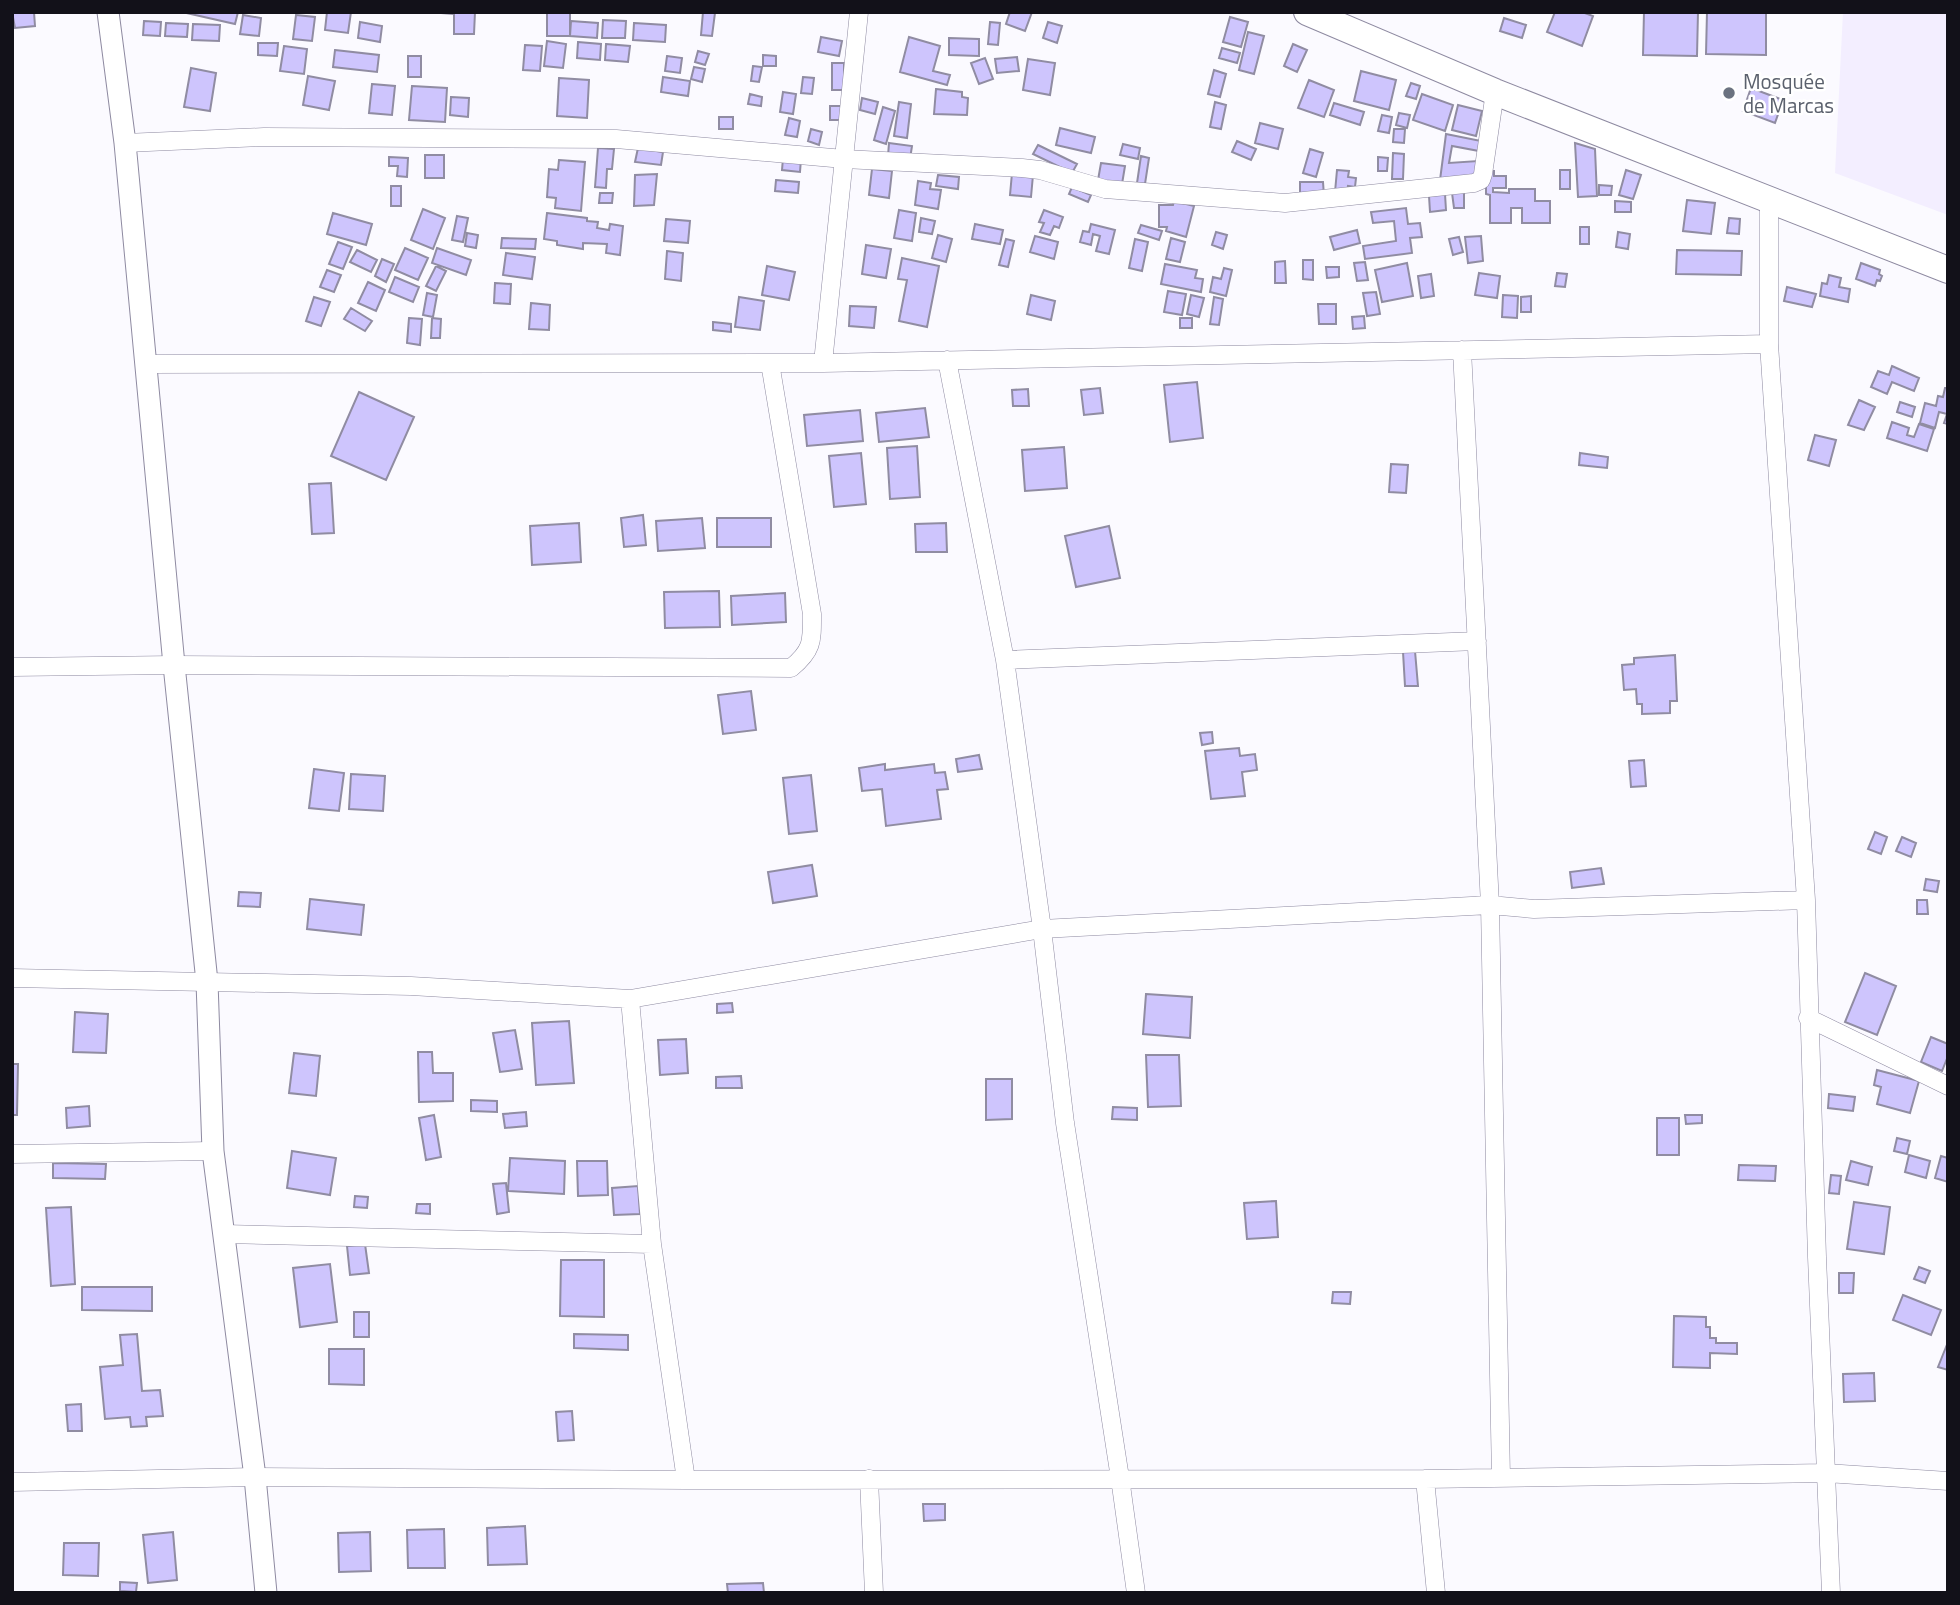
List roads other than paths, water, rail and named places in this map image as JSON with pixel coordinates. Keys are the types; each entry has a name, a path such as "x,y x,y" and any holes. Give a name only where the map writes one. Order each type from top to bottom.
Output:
{"main road":[{"path":"1307,12 1495,92 1948,270"}],"street":[{"path":"108,12 125,143 207,982 213,1151 255,1477 266,1593"},
{"path":"823,363 859,12"},
{"path":"125,143 264,137 616,139 844,159 1040,170 1105,189 1285,203 1468,185 1480,180 1485,166 1495,92"},
{"path":"1769,199 1769,344 1806,900 1808,1018 1831,1593"},
{"path":"146,364 823,363 1769,344"},
{"path":"1462,350 1490,905 1501,1478"},
{"path":"947,360 1005,660 1042,929 1065,1123 1136,1593"},
{"path":"12,667 174,665 791,668 804,657 812,643 812,614 770,363"},
{"path":"1005,660 1477,641"},
{"path":"12,978 411,986 630,999 1042,929 1490,905 1534,909 1806,900"},
{"path":"630,999 652,1244 686,1480"},
{"path":"1808,1018 1948,1086"},
{"path":"12,1154 213,1151"},
{"path":"224,1234 652,1244"},
{"path":"12,1482 255,1477 686,1480 1425,1479 1826,1473 1948,1481"},
{"path":"869,1479 874,1593"},
{"path":"1425,1479 1436,1593"}],"place":[{"name":"Mosquée de Marcas","path":"1729,93"}]}
